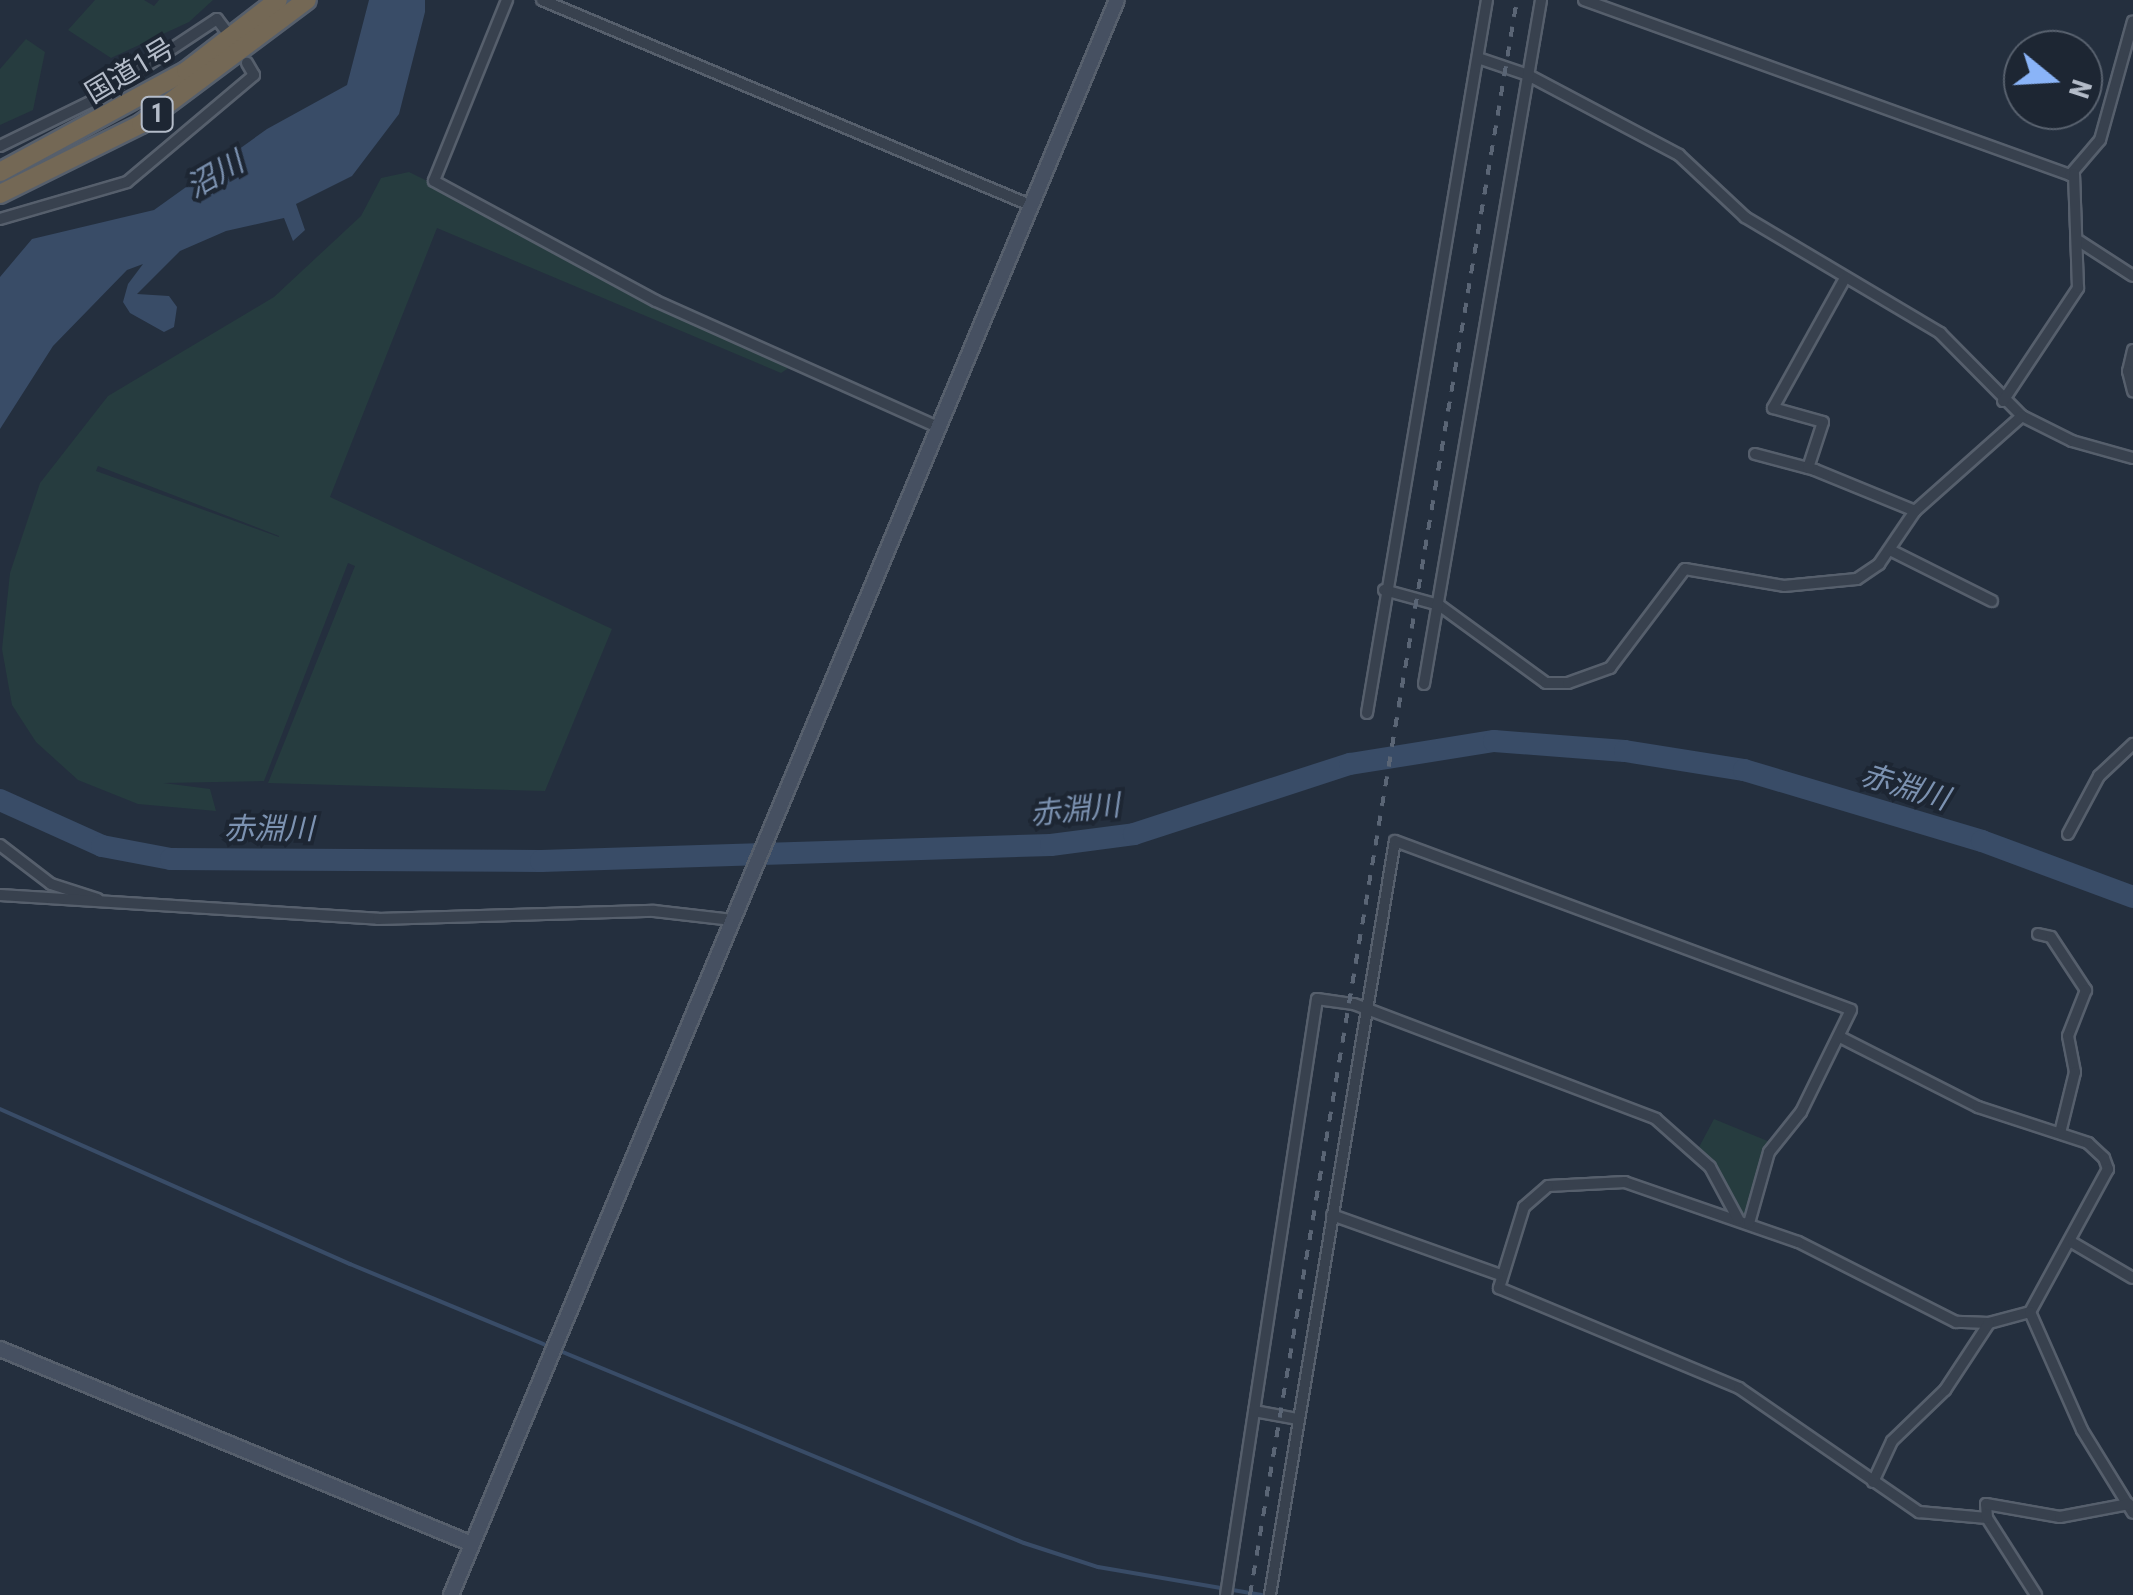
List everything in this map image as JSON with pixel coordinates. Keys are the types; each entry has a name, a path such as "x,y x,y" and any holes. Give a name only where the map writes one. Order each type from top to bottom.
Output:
{"highway":[{"name":"国道1号","path":"0,172 186,72 278,0"},
{"name":"国道1号","path":"0,194 141,124 302,4"}],"street":[{"path":"507,0 434,181 656,301 936,426"},
{"path":"542,0 1030,204"},
{"path":"451,1595 1117,0"},
{"path":"1367,713 1384,590 1487,0"},
{"path":"1424,684 1541,0"},
{"path":"1584,0 2074,174"},
{"path":"0,146 96,99 217,20 226,31"},
{"path":"2003,400 2078,288 2074,174 2100,140 2133,22"},
{"path":"1478,58 1528,74 1679,154 1745,217 1940,333 2022,416 2072,441 2133,458"},
{"path":"0,219 126,182 254,75 247,64"},
{"path":"2079,240 2133,276"},
{"path":"1808,468 1824,422 1773,408 1845,278"},
{"path":"2133,350 2133,391"},
{"path":"1384,590 1438,605 1546,683 1568,683 1610,668 1685,569 1784,586 1857,578 1890,550 1915,511 2022,416"},
{"path":"1755,454 1808,468 1915,511"},
{"path":"1890,550 1992,601"},
{"path":"2068,834 2099,776 2133,744"},
{"path":"1270,1595 1363,1010 1395,841 1852,1010 1801,1112 1769,1152 1744,1221"},
{"path":"0,845 51,884 122,906"},
{"path":"0,895 122,906 378,919 654,911 734,914"},
{"path":"2038,934 2051,936 2086,990 2068,1036 2075,1072 2060,1132"},
{"path":"1226,1595 1317,998 1363,1010 1656,1119 1710,1167 1748,1228 1842,1261 1928,1312 1956,1322 1989,1323 2030,1312 2072,1242 2108,1169 2088,1144 1978,1107 1840,1036"},
{"path":"1744,1221 1625,1182 1548,1186 1524,1206 1498,1274 1498,1288 1739,1388 1918,1512 1987,1518"},
{"path":"1332,1215 1498,1274"},
{"path":"2072,1242 2133,1278"},
{"path":"2030,1312 2082,1430 2131,1508 2060,1517 1986,1504 1987,1518 2036,1595"},
{"path":"1872,1482 1892,1440 1946,1390 1989,1323"},
{"path":"0,1349 472,1544"},
{"path":"1254,1410 1298,1419"}],"green space":[{"path":"95,0 144,0 154,6 159,0 213,0 189,22 111,58 68,30"},
{"path":"26,39 45,52 33,110 0,125 0,69"},
{"path":"409,172 796,363 781,373 437,228 330,497 612,629 545,791 268,783 355,566 348,563 264,781 163,783 210,789 216,811 138,804 78,780 36,742 12,705 2,649 10,573 40,483 108,396 274,297 361,216 381,178","holes":["98,466 279,537 96,471"]},
{"path":"1714,1119 1770,1142 1749,1223 1738,1218 1698,1149"}],"water":[{"name":"沼川","path":"369,0 425,0 425,12 399,114 352,176 296,204 305,230 293,241 284,218 226,231 180,251 137,294 169,296 177,307 174,327 164,332 130,313 123,302 128,284 143,264 127,270 53,346 0,429 0,277 32,239 154,210 267,129 347,85"}],"waterway":[{"name":"赤淵川","path":"0,800 102,846 171,859 541,861 1051,845 1134,834 1350,764 1494,741 1625,751 1744,770 1982,841 2133,897"},
{"path":"0,1109 350,1264 1024,1543 1098,1567 1262,1595"}],"railway":[{"path":"1250,1595 1517,0"}]}
